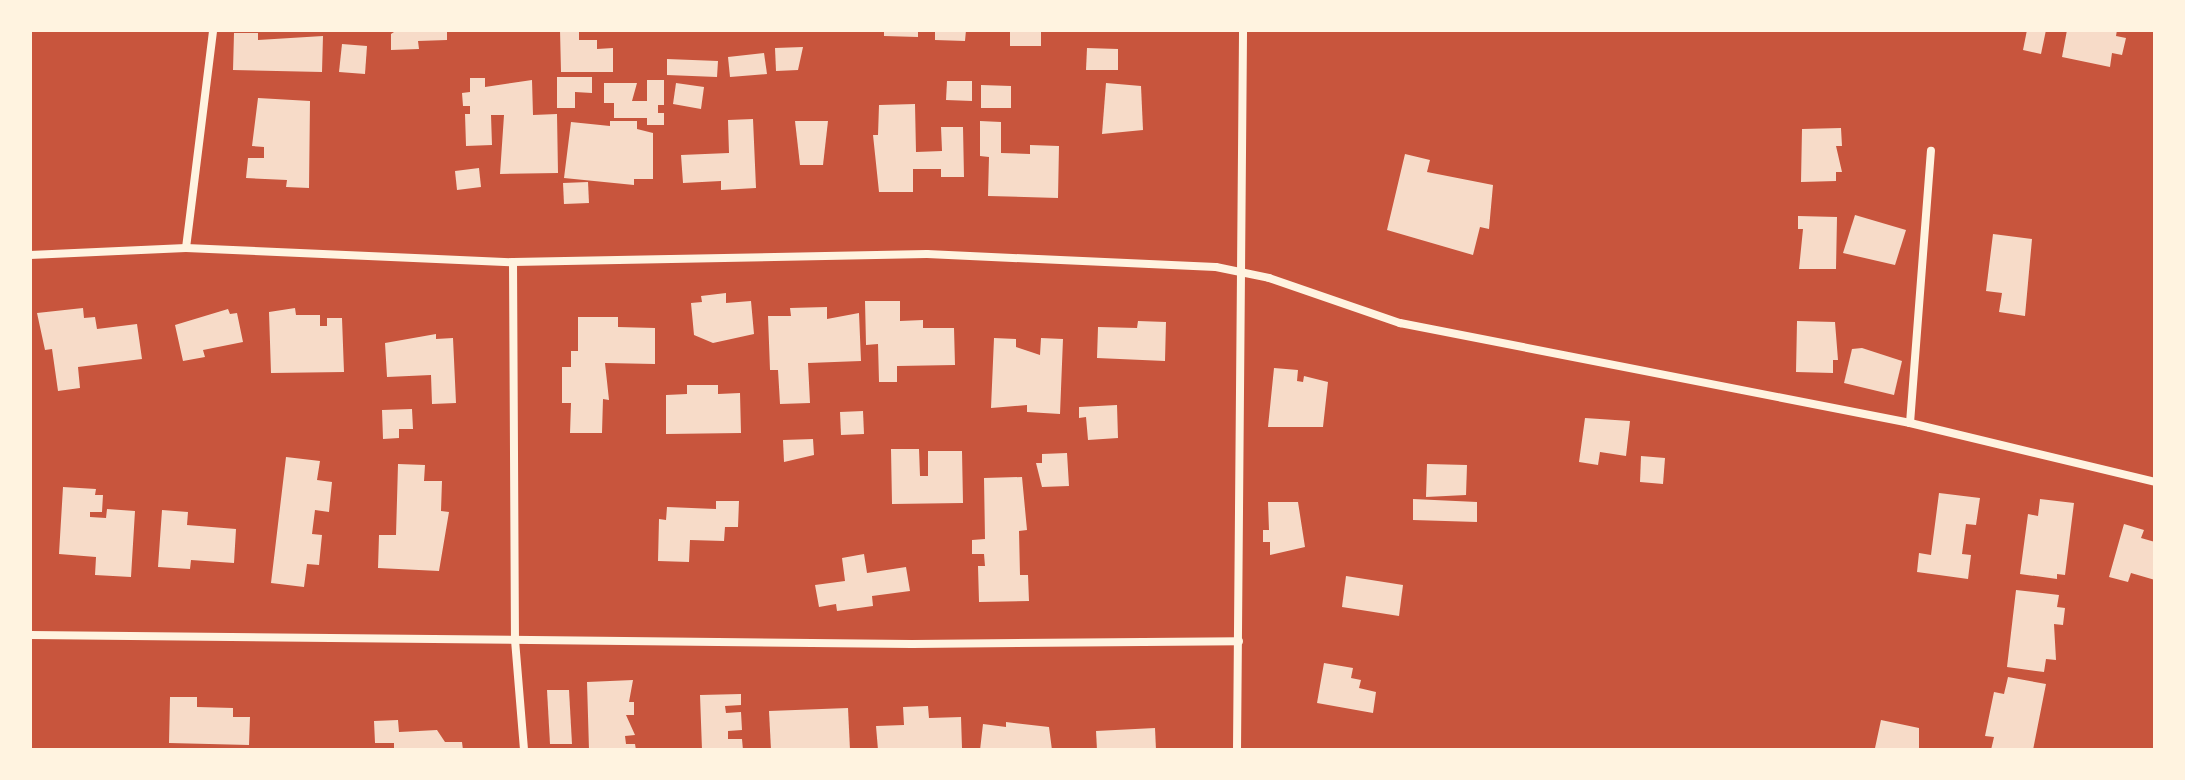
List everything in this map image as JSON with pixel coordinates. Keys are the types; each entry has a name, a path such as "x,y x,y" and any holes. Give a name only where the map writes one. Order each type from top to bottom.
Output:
{"street":[{"path":"186,248 213,30"},
{"path":"1237,750 1243,30"},
{"path":"1910,423 1931,151"},
{"path":"30,255 186,248 513,262 927,254 1242,272 1400,323 1910,423 2155,482"},
{"path":"513,262 515,640 524,750"},
{"path":"30,635 515,640 1239,641"}],"building":[{"path":"397,30 447,30 447,40 418,41 419,49 391,50 391,34"},
{"path":"560,30 579,30 579,40 597,40 597,49 613,48 613,72 561,72"},
{"path":"884,30 918,30 918,37 884,36"},
{"path":"935,30 966,30 965,41 935,40"},
{"path":"1010,30 1041,30 1041,46 1010,46"},
{"path":"2027,30 2046,30 2041,54 2023,50"},
{"path":"2067,30 2117,30 2116,36 2126,38 2122,55 2112,53 2110,67 2062,57"},
{"path":"234,33 258,33 258,40 323,36 322,72 233,70"},
{"path":"342,44 367,46 365,74 339,72"},
{"path":"803,47 798,70 776,71 775,48"},
{"path":"1087,48 1118,49 1118,70 1086,70"},
{"path":"764,53 767,74 730,77 728,57"},
{"path":"667,59 718,61 717,77 667,75"},
{"path":"557,77 592,77 592,93 575,92 575,108 557,108"},
{"path":"470,78 485,78 485,87 532,80 533,115 557,114 558,173 500,174 504,115 491,115 492,145 466,146 465,114 470,114 470,106 463,106 462,93 470,92"},
{"path":"647,80 664,80 664,105 658,105 658,113 664,113 664,125 647,125 647,118 614,118 614,103 604,103 604,83 637,83 632,101 647,101"},
{"path":"947,81 972,81 972,101 946,100"},
{"path":"676,83 704,87 701,109 673,104"},
{"path":"1106,83 1141,86 1143,130 1102,134"},
{"path":"981,85 1011,86 1011,108 981,108"},
{"path":"258,98 310,101 309,188 286,187 287,180 246,178 248,158 264,158 264,147 252,146"},
{"path":"915,104 916,152 942,151 941,127 963,127 964,177 941,177 941,169 913,169 913,192 879,192 873,135 878,135 879,105"},
{"path":"753,119 756,188 721,190 721,181 683,183 681,155 729,153 728,120"},
{"path":"610,121 637,121 637,129 653,133 653,179 634,179 634,185 564,178 571,122 610,126"},
{"path":"795,121 828,121 823,165 800,165"},
{"path":"980,121 1001,122 1001,153 1030,154 1030,145 1059,146 1058,198 988,196 989,157 980,156"},
{"path":"1841,128 1842,146 1836,146 1842,172 1836,172 1836,181 1801,182 1802,129"},
{"path":"1405,154 1430,160 1427,172 1493,185 1489,229 1480,227 1473,255 1387,230"},
{"path":"479,168 481,187 457,190 455,171"},
{"path":"588,182 589,203 564,204 563,183"},
{"path":"1855,215 1906,230 1895,265 1843,253"},
{"path":"1798,216 1837,217 1836,269 1799,269 1803,229 1798,229"},
{"path":"1993,234 2032,239 2025,316 1999,312 2002,293 1986,291"},
{"path":"726,293 726,303 751,301 754,334 713,343 694,335 691,303 702,302 701,296"},
{"path":"865,301 900,301 900,321 923,320 923,328 954,328 955,365 897,366 897,382 879,382 878,344 866,345"},
{"path":"827,307 827,319 859,313 861,361 808,363 810,403 780,404 778,370 770,370 768,316 791,316 790,308"},
{"path":"83,308 84,318 95,317 97,329 137,324 142,359 78,367 80,388 58,391 52,349 45,350 37,313"},
{"path":"295,308 296,315 320,315 320,326 327,326 327,318 342,318 344,372 271,373 269,312"},
{"path":"228,309 230,314 237,313 243,342 203,350 205,357 183,361 175,325"},
{"path":"578,317 618,317 618,327 655,328 655,364 605,363 609,400 603,399 602,433 570,433 571,403 562,403 562,367 571,367 571,351 578,351"},
{"path":"1138,321 1166,322 1165,361 1097,358 1098,327 1137,328"},
{"path":"1797,321 1835,322 1838,360 1833,360 1833,373 1796,372"},
{"path":"436,334 436,339 453,338 456,403 432,404 431,375 387,377 385,343"},
{"path":"994,338 1016,339 1016,347 1040,355 1041,338 1063,339 1060,414 1027,412 1027,405 991,408"},
{"path":"1862,348 1902,361 1894,395 1844,383 1852,349"},
{"path":"1274,368 1298,370 1297,381 1303,382 1304,376 1328,382 1323,427 1268,427"},
{"path":"687,385 718,385 718,394 740,393 741,433 666,434 666,395 687,394"},
{"path":"1117,405 1118,438 1088,440 1086,417 1079,418 1079,407"},
{"path":"412,409 413,429 399,429 399,438 383,439 382,410"},
{"path":"863,411 864,434 841,435 840,412"},
{"path":"1585,418 1630,421 1626,456 1600,452 1598,465 1579,462"},
{"path":"813,439 814,455 784,462 783,440"},
{"path":"891,449 919,449 920,476 928,476 928,451 962,451 963,503 892,504"},
{"path":"1067,453 1069,486 1042,487 1036,463 1042,463 1042,454"},
{"path":"1641,456 1665,458 1663,484 1640,482"},
{"path":"286,457 320,461 317,480 332,482 329,512 315,510 312,534 322,535 319,565 307,564 304,587 271,583"},
{"path":"398,464 425,465 424,481 442,481 441,511 449,512 439,571 378,568 379,535 396,535"},
{"path":"1427,464 1467,465 1466,495 1426,497"},
{"path":"1022,477 1027,530 1019,531 1020,575 1028,575 1029,601 979,602 978,566 985,566 984,554 972,554 972,540 985,539 984,478"},
{"path":"63,487 96,489 95,495 103,495 102,512 90,512 90,517 106,518 107,509 135,511 131,577 95,575 96,557 59,554"},
{"path":"1939,493 1980,498 1976,525 1966,524 1962,554 1971,555 1968,579 1917,572 1919,553 1931,555"},
{"path":"1413,499 1477,502 1477,522 1413,520"},
{"path":"2040,499 2074,503 2065,575 2057,574 2057,579 2020,574 2028,514 2038,516"},
{"path":"716,501 739,501 738,527 725,527 724,541 690,540 689,562 658,561 659,519 666,520 667,507 716,509"},
{"path":"1268,502 1298,502 1305,547 1270,555 1270,542 1263,542 1263,530 1269,530"},
{"path":"162,510 188,512 187,525 236,529 234,563 191,560 190,569 158,567"},
{"path":"2124,524 2144,530 2141,538 2155,542 2155,580 2131,573 2128,582 2109,577"},
{"path":"864,554 867,573 906,567 910,591 872,596 873,606 837,611 836,604 819,607 815,585 845,581 842,558"},
{"path":"1346,576 1403,585 1399,616 1342,607"},
{"path":"2016,590 2059,595 2057,607 2065,608 2063,625 2054,624 2056,660 2046,659 2044,672 2007,667"},
{"path":"1324,663 1353,668 1351,678 1361,680 1359,688 1376,692 1373,713 1317,703"},
{"path":"2008,677 2046,684 2033,750 1991,750 1994,737 1985,736 1994,692 2004,694"},
{"path":"633,680 629,702 634,702 634,715 626,715 635,735 625,736 626,744 635,744 636,750 589,750 587,682"},
{"path":"547,690 569,690 572,744 550,744"},
{"path":"741,694 741,705 725,706 726,713 741,712 742,730 728,731 728,739 742,739 743,750 702,750 700,695"},
{"path":"170,697 197,697 197,707 233,708 233,717 250,717 249,745 169,743"},
{"path":"928,706 929,718 961,717 962,748 878,750 876,726 904,725 903,707"},
{"path":"848,708 850,750 771,750 769,711"},
{"path":"398,720 399,732 437,730 445,742 462,742 463,750 394,750 394,743 375,743 374,721"},
{"path":"1881,720 1919,728 1919,750 1867,750 1875,748"},
{"path":"1006,722 1049,727 1052,750 980,750 983,724 1006,727"},
{"path":"1155,728 1156,750 1097,750 1096,731"}]}
